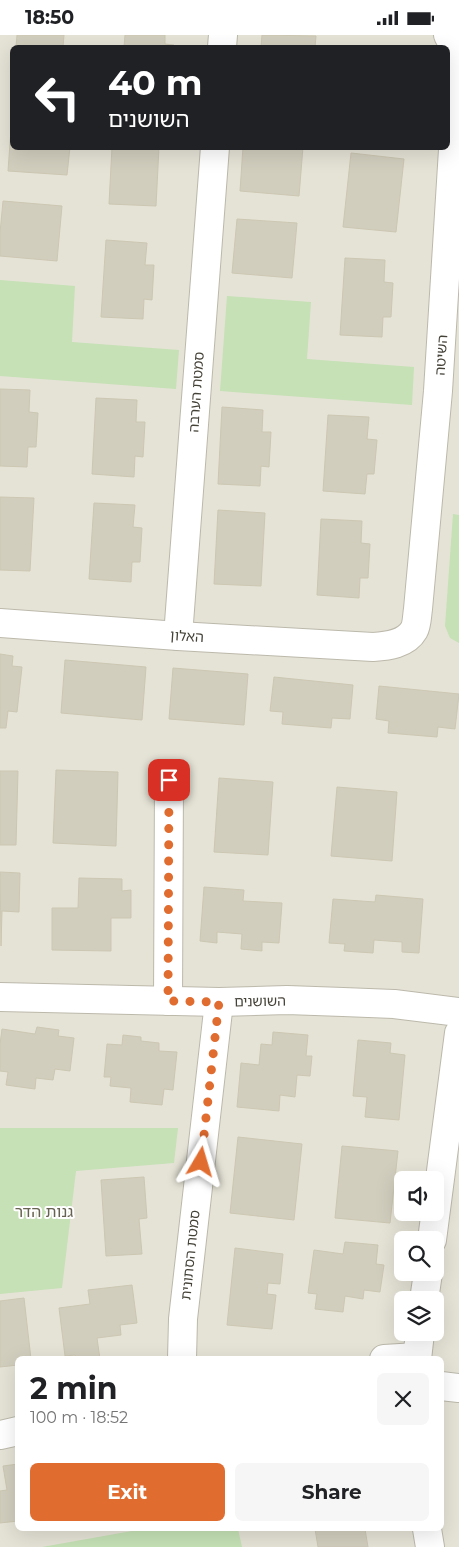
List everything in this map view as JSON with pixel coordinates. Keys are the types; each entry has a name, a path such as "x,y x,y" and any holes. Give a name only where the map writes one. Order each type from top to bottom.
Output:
{"street":[{"name":"השיטה","path":"373,647 392,646 404,640 414,629 449,392 458,69 457,52 448,35"},
{"name":"סמטת הערבה","path":"178,636 215,150"},
{"name":"האלון","path":"0,623 178,636 373,647"},
{"path":"168,1001 169,780"},
{"name":"השושנים","path":"0,997 219,1002 343,1001 394,1004 459,1012"},
{"name":"סמטת הסתונית","path":"182,1356 183,1319 219,1002"},
{"path":"433,1231 459,1033"},
{"path":"394,1356 418,1349"},
{"path":"444,1386 459,1388"},
{"path":"0,1435 15,1432"},
{"path":"427,1531 430,1547"}],"shaded area":[{"name":"גנות הדר","path":"0,35 459,35 459,1547 0,1547"}],"green space":[{"path":"0,280 75,286 72,342 179,350 176,389 0,376"},
{"path":"227,296 311,302 307,359 414,367 412,405 220,391"},
{"path":"453,514 459,515 459,643 450,638 445,626"},
{"path":"0,1128 178,1128 174,1163 76,1171 62,1288 0,1294"},
{"path":"132,1531 238,1531 242,1547 42,1547"}],"building":[{"path":"17,35 64,35 63,45 16,45"},
{"path":"125,35 165,35 165,44 174,45 124,45"},
{"path":"262,35 316,36 315,45 261,45"},
{"path":"10,144 10,150 70,150 67,175 8,171"},
{"path":"112,150 159,150 156,206 109,204"},
{"path":"243,150 303,150 299,196 240,191"},
{"path":"351,153 404,159 396,232 343,227"},
{"path":"3,201 62,206 57,261 0,256"},
{"path":"237,219 297,223 292,278 232,273"},
{"path":"106,240 147,243 145,265 154,265 152,300 144,299 143,319 101,317"},
{"path":"345,258 385,260 384,282 393,283 391,317 383,317 382,337 340,335"},
{"path":"0,389 30,390 29,412 38,413 36,447 28,447 27,467 0,466"},
{"path":"96,398 137,400 136,422 145,422 143,457 135,456 134,477 92,474"},
{"path":"222,407 263,410 262,432 271,432 269,467 261,466 260,486 218,484"},
{"path":"328,415 369,417 367,439 377,440 374,474 367,474 365,494 323,491"},
{"path":"0,497 34,498 30,571 0,570"},
{"path":"94,503 135,505 133,527 142,528 140,562 132,562 131,582 89,579"},
{"path":"218,510 265,513 261,586 214,584"},
{"path":"321,519 362,521 361,543 370,544 368,578 360,578 359,598 317,595"},
{"path":"0,654 13,656 12,666 22,667 17,712 8,711 6,728 0,728"},
{"path":"65,660 146,667 142,720 61,713"},
{"path":"173,668 248,674 244,725 169,719"},
{"path":"274,677 353,685 350,719 332,718 331,728 282,724 283,712 270,711"},
{"path":"379,686 459,694 455,729 438,727 437,737 388,733 389,721 376,719"},
{"path":"56,770 118,772 116,846 53,843"},
{"path":"0,771 18,771 16,845 0,845"},
{"path":"219,778 273,782 268,855 214,852"},
{"path":"337,787 397,792 392,861 331,856"},
{"path":"0,872 20,873 19,912 2,911 1,946"},
{"path":"79,878 122,879 122,891 131,890 131,918 111,918 111,951 52,950 52,908 78,908"},
{"path":"204,887 244,890 243,901 282,903 279,943 262,942 262,951 241,949 242,934 217,932 217,943 200,941"},
{"path":"376,895 423,899 419,953 402,952 402,942 374,940 373,953 344,951 345,944 329,943 333,899 375,902"},
{"path":"37,1027 59,1030 58,1036 74,1038 70,1071 55,1069 53,1080 36,1078 35,1089 6,1085 8,1072 0,1071 2,1029 35,1034"},
{"path":"273,1032 308,1035 306,1056 312,1056 310,1076 297,1075 295,1097 280,1095 279,1111 237,1107 241,1063 259,1065 261,1044 272,1045"},
{"path":"123,1035 141,1037 141,1041 159,1043 159,1051 177,1052 173,1090 164,1089 162,1105 130,1102 131,1088 110,1086 111,1077 104,1077 107,1044 122,1045"},
{"path":"358,1040 391,1043 390,1053 405,1055 399,1120 365,1117 367,1097 353,1096"},
{"path":"238,1137 302,1144 294,1220 230,1213"},
{"path":"342,1146 398,1151 396,1171 394,1171 390,1223 335,1218"},
{"path":"144,1177 147,1218 139,1219 142,1254 106,1256 101,1180"},
{"path":"345,1242 378,1245 376,1264 384,1265 380,1292 364,1290 363,1299 345,1296 343,1312 315,1309 317,1294 308,1293 314,1250 343,1254"},
{"path":"235,1248 283,1254 280,1284 268,1283 267,1294 276,1295 272,1329 227,1325"},
{"path":"132,1285 137,1323 120,1325 121,1335 97,1338 100,1356 65,1356 59,1308 90,1304 88,1290"},
{"path":"24,1298 31,1356 15,1356 15,1365 0,1367 0,1301"},
{"path":"15,1464 15,1521 0,1523 0,1491 7,1490 3,1466"},
{"path":"315,1531 365,1531 368,1547 318,1547"}],"district":[{"name":"גנות הדר","path":"44,1211"}],"route":[{"path":"169,780 168,1001 219,1002 201,1162"}]}
